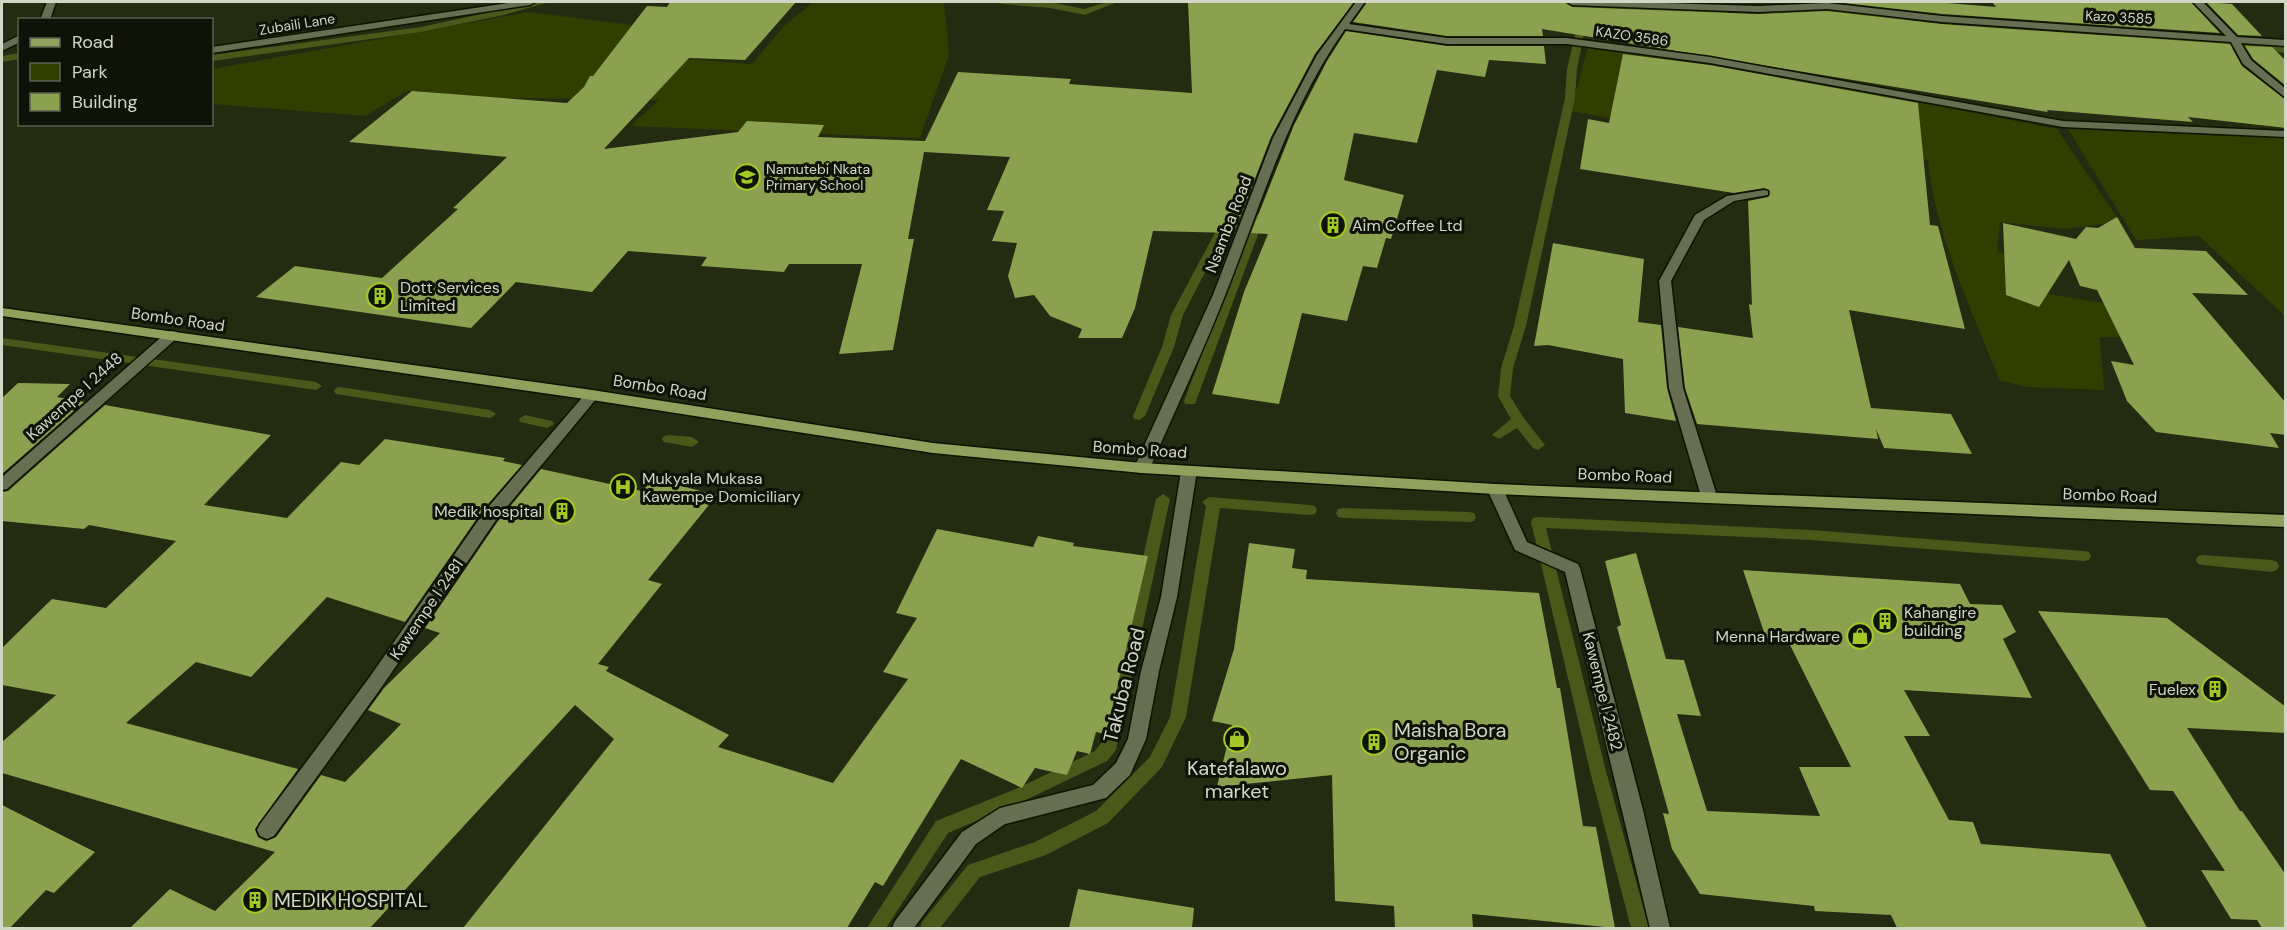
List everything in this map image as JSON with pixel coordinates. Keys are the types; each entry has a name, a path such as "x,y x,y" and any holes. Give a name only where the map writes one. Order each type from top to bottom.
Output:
{"main road":[{"name":"Bombo Road","path":"2,312 592,395 933,448 1142,468 1495,489 2286,521"}],"street":[{"path":"46,18 51,2"},
{"name":"Zubaili Lane","path":"213,50 530,2"},
{"name":"Nsamba Road","path":"1142,468 1219,295 1278,138 1306,82 1360,2"},
{"name":"Kazo 3585","path":"1572,2 1758,9 1827,4 1942,19 2237,43 2286,43"},
{"path":"2198,2 2237,43 2247,62 2286,95"},
{"name":"KAZO 3586","path":"1343,26 1447,41 1567,41 1710,60 1827,83 1916,95 2062,124 2286,134"},
{"path":"2,48 18,39"},
{"path":"2,48 18,50"},
{"path":"1709,496 1676,388 1665,281 1699,218 1731,198 1764,193"},
{"name":"Kawempe I 2448","path":"2,485 172,335"},
{"name":"Kawempe I 2481","path":"267,830 375,683 490,516 592,395"},
{"name":"Takuba Road","path":"902,928 969,838 1000,817 1099,792 1123,769 1137,739 1150,671 1169,597 1189,471"},
{"name":"Kawempe I 2482","path":"1495,489 1521,546 1572,568 1625,777 1660,928"}],"green space":[{"path":"813,2 944,2 949,55 920,138 630,126 659,100 504,98 407,91 365,116 213,104 213,69 529,12 640,26 623,54 752,64 784,26"},
{"path":"1588,46 1875,94 2057,129 2120,222 2064,229 2000,222 1997,250 2021,264 2027,291 2154,311 2168,337 2100,337 2104,390 2028,387 2000,381 1947,245 1932,189 1928,160 1805,135 1646,125 1571,111"},
{"path":"2068,129 2285,138 2285,316 2199,236 2136,240"}],"building":[{"path":"670,2 796,2 745,60 689,58 604,149 738,132 747,121 824,125 818,137 925,141 958,72 1071,79 1069,84 1192,93 1188,2 1354,2 1315,54 1271,137 1234,233 1153,231 1135,308 1122,338 1078,338 1082,329 1050,316 1034,295 1015,298 1008,276 1017,243 992,241 1004,211 987,210 1010,157 924,152 908,239 914,239 893,350 839,354 862,264 789,264 784,272 701,266 707,257 628,251 592,292 516,282 471,328 256,297 295,266 382,278 458,209 453,208 507,157 349,142 412,91 567,103 584,87 590,76 593,76 647,6 667,7"},
{"path":"1367,2 1565,2 1572,7 1758,14 1827,11 1942,24 2230,44 2242,66 2286,100 2286,128 2188,117 2193,122 2047,110 2048,112 1542,29 1543,36 1447,36 1353,22"},
{"path":"1834,2 1935,2 1996,7 1992,2 2191,2 2220,33 1942,14"},
{"path":"2206,2 2232,4 2262,36 2238,35"},
{"path":"1346,31 1447,46 1544,46 1546,64 1489,60 1485,77 1437,70 1417,143 1354,133 1344,180 1404,195 1391,239 1386,238 1377,268 1363,266 1347,321 1302,313 1279,404 1212,394 1244,292 1268,234 1251,233 1294,125 1327,61"},
{"path":"2245,46 2272,47 2286,61 2286,86 2253,59"},
{"path":"1623,54 1710,65 1918,103 1930,225 1938,226 1965,329 1849,310 1871,408 1951,414 1972,454 1884,448 1876,429 1878,439 1697,424 1685,388 1678,327 1753,338 1749,304 1752,305 1748,201 1768,197 1770,191 1764,188 1734,193 1580,169 1588,119 1609,123"},
{"path":"2117,217 2135,248 2206,251 2248,295 2192,293 2286,403 2286,435 2270,433 2279,448 2156,432 2127,401 2111,361 2134,365 2097,290 2080,286 2069,260 2039,307 2006,295 2003,223 2076,239 2086,227 2098,228"},
{"path":"1553,243 1644,259 1638,322 1661,325 1667,388 1676,421 1625,413 1623,359 1548,345 1534,346"},
{"path":"18,383 70,384 57,397 84,402 2,474 2,398"},
{"path":"105,405 271,435 204,505 287,518 341,462 359,465 385,439 505,458 503,461 522,465 482,511 405,622 327,597 251,677 196,662 126,723 298,769 255,829 258,837 266,841 276,837 321,775 345,782 401,724 368,710 384,688 440,633 425,628 498,521 541,469 642,491 653,479 717,495 648,580 662,584 598,664 609,667 606,671 729,735 718,747 833,783 908,679 883,672 917,618 896,613 937,529 1033,547 1038,536 1074,543 1073,546 1148,556 1106,734 1096,732 1090,754 1077,751 1067,775 1035,768 1022,788 961,759 883,886 875,882 847,928 463,928 614,739 575,705 370,928 130,928 170,889 215,911 275,852 2,773 2,742 56,695 2,685 2,648 52,599 106,608 176,541 89,525 84,529 2,521 2,492 8,491"},
{"path":"1249,543 1295,549 1292,568 1307,570 1306,579 1539,593 1557,688 1560,688 1583,826 1596,827 1615,928 1472,914 1473,928 1395,928 1394,906 1335,901 1332,775 1217,787 1232,725 1212,721 1234,649"},
{"path":"1636,553 1666,659 1684,660 1701,716 1677,714 1707,811 1820,816 1799,767 1851,767 1787,639 1766,638 1743,570 1960,584 1970,604 2002,605 2016,632 2003,639 2032,698 1904,690 1930,736 1904,736 1949,820 1973,822 1981,844 2110,854 2147,928 1897,928 1891,915 1815,911 1814,906 1700,894 1672,849 1663,813 1669,814 1617,627 1621,625 1605,561"},
{"path":"2038,611 2167,618 2286,707 2286,733 2187,728 2240,811 2286,875 2286,928 2262,928 2257,920 2231,919 2201,870 2225,871 2173,791 2150,790"},
{"path":"2,805 95,852 54,893 46,890 10,928 2,928"},
{"path":"1078,889 1194,908 1192,928 1069,928"}],"waterway":[{"path":"213,58 338,42 463,22 545,2"},
{"path":"1002,2 1050,5 1085,12 1113,2"},
{"path":"1536,2 1627,10 1727,10"},
{"path":"1767,11 1820,11 1910,18"},
{"path":"1518,420 1504,396 1507,368 1520,326 1570,98 1572,69 1583,18"},
{"path":"2123,34 2286,50"},
{"path":"2,59 18,56"},
{"path":"1139,416 1168,347 1177,315 1229,216"},
{"path":"1190,401 1260,216"},
{"path":"3,341 316,386"},
{"path":"340,391 490,414"},
{"path":"525,419 547,424"},
{"path":"1499,435 1518,420"},
{"path":"1518,420 1538,445"},
{"path":"669,439 692,442"},
{"path":"876,928 942,827 1024,793 1101,756 1110,745 1163,499"},
{"path":"1209,502 1310,510"},
{"path":"929,928 974,871 1040,849 1102,817 1156,762 1178,717 1214,503"},
{"path":"1343,513 1469,517"},
{"path":"1640,928 1598,771 1538,522 1811,535 2084,556"},
{"path":"2203,560 2272,566"}],"place":[{"name":"Namutebi Nkata Primary School","path":"747,177"},
{"name":"Aim Coffee Ltd","path":"1333,225"},
{"name":"Dott Services Limited","path":"380,296"},
{"name":"Mukyala Mukasa Kawempe Domiciliary","path":"623,487"},
{"name":"Medik hospital","path":"562,511"},
{"name":"Kahangire building","path":"1885,621"},
{"name":"Menna Hardware","path":"1860,636"},
{"name":"Fuelex","path":"2215,689"},
{"name":"Katefalawo market","path":"1237,739"},
{"name":"Maisha Bora Organic","path":"1374,742"},
{"name":"MEDIK HOSPITAL","path":"255,900"}]}
